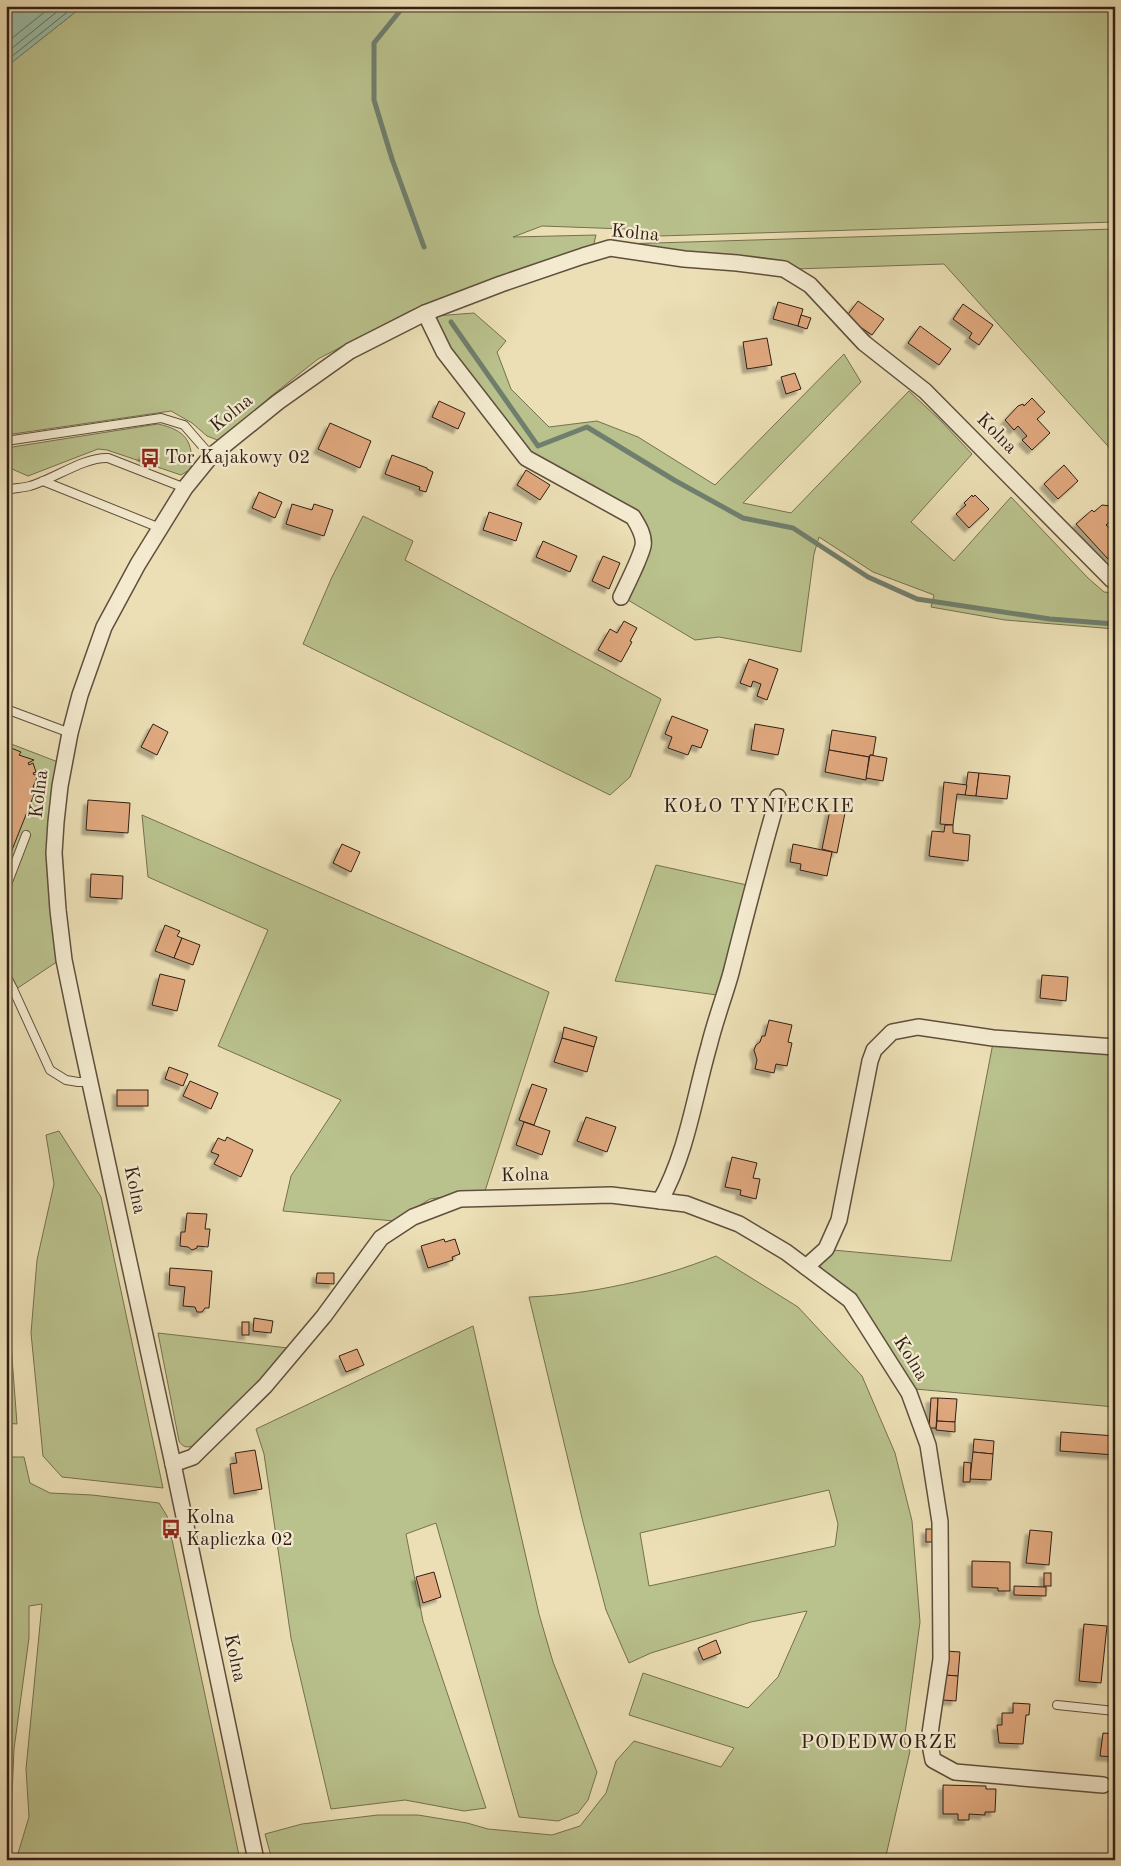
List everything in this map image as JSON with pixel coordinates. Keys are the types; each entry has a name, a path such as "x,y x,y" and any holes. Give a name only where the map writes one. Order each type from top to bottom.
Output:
{"street":[{"name":"Kolna","path":"256,1860 64,960 54,862 59,795 70,733 86,678 104,628 134,572 185,488 211,456 278,402 350,351 425,313 501,284 610,248 684,259 784,269 810,284 864,343 925,391 1112,580"},
{"path":"425,313 444,352 526,458 633,517 639,526 643,546 621,597"},
{"path":"660,1201 671,1181 690,1124 752,886 778,797"},
{"path":"806,1267 826,1249 839,1220 870,1062 874,1050 892,1032 918,1028 993,1038 1115,1047"},
{"name":"Kolna","path":"173,1464 199,1452 265,1386 324,1316 381,1238 413,1217 460,1199 610,1195 686,1204 739,1224 786,1252 850,1300 909,1393 928,1445 940,1522 941,1659 929,1740 933,1760 955,1772 1103,1785"}],"lane":[{"path":"6,441 161,418 184,425 211,456"},
{"path":"6,490 29,486 98,458 108,458 185,488"},
{"path":"43,481 160,528"},
{"path":"6,709 70,733"},
{"path":"6,887 26,835"},
{"path":"6,975 10,991 50,1070 66,1080 90,1082"},
{"path":"1057,1705 1115,1711"}],"shaded area":[{"path":"83,6 1115,6 1115,222 627,237 625,229 542,226 513,237 596,235 593,248 410,311 318,359 270,397 231,434 220,441 207,436 192,423 171,411 6,435 6,67"},
{"path":"1115,229 1115,454 944,264 795,269 632,247 622,244"},
{"path":"474,313 506,341 497,352 511,389 549,427 597,421 638,437 715,485 844,354 861,382 743,503 791,513 909,391 972,454 911,522 954,561 1011,497 1088,578 1104,592 1115,593 1115,629 1005,620 931,607 934,595 873,572 819,537 814,554 801,652 719,637 695,640 628,600 644,568 650,540 646,523 530,454 452,356 435,316"},
{"path":"158,424 181,433 189,444 192,459 191,469 181,475 107,450 98,449 28,476 12,469 6,472 6,448"},
{"path":"363,516 413,541 405,560 661,699 630,777 610,795 303,644 332,577"},
{"path":"6,742 58,762 58,961 6,996"},
{"path":"142,815 549,992 485,1191 430,1199 394,1221 283,1211 291,1176 341,1100 218,1046 268,930 148,877"},
{"path":"656,865 747,885 717,995 615,981"},
{"path":"993,1043 1115,1052 1115,1407 915,1389 896,1360 820,1266 833,1250 951,1261"},
{"path":"59,1131 101,1197 163,1488 62,1477 43,1456 31,1333 37,1260 54,1184 46,1135"},
{"path":"716,1256 798,1307 862,1376 895,1453 912,1521 920,1622 904,1741 910,1751 885,1860 272,1860 265,1834 302,1824 378,1815 418,1815 467,1823 488,1829 552,1835 580,1826 606,1793 616,1761 634,1741 721,1767 734,1748 629,1715 643,1673 748,1708 778,1677 807,1611 751,1622 651,1653 629,1663 606,1610 529,1297 600,1289 647,1279","holes":["829,1490 838,1524 835,1546 649,1586 640,1533"]},
{"path":"6,1301 8,1304 17,1424 6,1423"},
{"path":"473,1326 539,1614 553,1662 597,1772 588,1800 578,1813 558,1821 519,1817 436,1523 406,1534 423,1621 486,1808 464,1811 405,1800 331,1809 291,1638 264,1454 256,1429"},
{"path":"158,1333 288,1348 246,1397 195,1445 186,1447 179,1441"},
{"path":"6,1457 24,1457 30,1483 50,1493 92,1495 159,1503 167,1516 240,1860 16,1860 29,1817 26,1769 42,1604 29,1606 29,1638 14,1749 11,1821 6,1821"}],"water":[{"path":"6,6 83,6 6,67"}],"building":[{"path":"858,301 884,319 872,335 846,317"},
{"path":"778,302 803,309 798,326 773,319"},
{"path":"963,304 993,325 979,345 969,338 972,333 953,319"},
{"path":"801,315 811,318 807,329 798,326"},
{"path":"920,326 951,349 939,365 908,343"},
{"path":"767,338 772,365 747,369 743,342"},
{"path":"795,373 801,389 786,394 781,377"},
{"path":"1032,398 1045,412 1037,419 1050,433 1032,450 1022,440 1027,436 1018,426 1014,430 1005,420 1018,406 1023,404 1024,406"},
{"path":"439,401 465,413 458,429 432,417"},
{"path":"330,423 371,441 360,468 318,449"},
{"path":"144,453 160,459 158,462 142,457"},
{"path":"392,455 433,472 426,492 419,490 420,487 385,474"},
{"path":"1064,465 1078,481 1058,499 1044,484"},
{"path":"526,470 550,485 540,500 517,485"},
{"path":"259,492 282,502 275,518 252,508"},
{"path":"972,495 973,497 975,495 989,509 969,528 956,514 966,505 964,503"},
{"path":"292,504 312,510 314,504 333,510 324,536 286,524"},
{"path":"1102,505 1111,506 1114,513 1114,518 1106,525 1115,534 1115,553 1108,559 1076,524 1092,510 1094,512"},
{"path":"489,512 522,523 516,541 483,530"},
{"path":"543,541 577,556 570,572 536,557"},
{"path":"603,556 620,563 609,589 592,581"},
{"path":"624,621 637,628 621,662 598,650 610,629 617,633"},
{"path":"749,659 778,669 767,700 757,696 761,684 753,681 751,687 740,683"},
{"path":"672,716 708,730 701,748 692,745 688,755 668,748 672,737 665,734"},
{"path":"153,724 168,732 157,755 141,747"},
{"path":"755,724 784,729 778,755 751,750"},
{"path":"832,730 876,737 873,755 869,757 829,750"},
{"path":"6,746 21,752 19,755 34,760 28,763 29,765 33,763 36,772 33,773 34,775 39,773 33,787 37,787 6,865"},
{"path":"829,750 869,757 866,780 825,772"},
{"path":"870,755 887,758 883,781 866,778"},
{"path":"968,772 979,773 976,796 965,795"},
{"path":"979,773 1010,776 1007,799 976,796"},
{"path":"944,782 967,785 965,795 957,794 953,825 940,824"},
{"path":"88,800 130,803 128,833 86,830"},
{"path":"830,810 845,813 837,853 822,849"},
{"path":"945,825 953,825 953,833 970,835 968,861 929,856 932,831 944,832"},
{"path":"342,844 360,852 351,872 333,863"},
{"path":"793,844 832,852 827,876 800,870 801,864 790,862"},
{"path":"91,874 123,876 122,899 90,897"},
{"path":"165,925 180,931 177,936 182,938 174,958 155,951"},
{"path":"182,938 200,945 193,965 174,958"},
{"path":"160,974 185,980 177,1011 152,1005"},
{"path":"1042,975 1068,977 1066,1001 1040,998"},
{"path":"769,1020 792,1025 788,1042 792,1043 787,1066 776,1064 774,1073 755,1069 757,1060 754,1050 762,1036 765,1036"},
{"path":"564,1027 597,1037 594,1047 562,1038"},
{"path":"562,1038 594,1047 587,1072 554,1062"},
{"path":"169,1067 188,1074 183,1086 165,1079"},
{"path":"190,1081 218,1093 211,1109 183,1096"},
{"path":"532,1084 547,1089 534,1125 519,1120"},
{"path":"117,1090 148,1090 148,1106 117,1106"},
{"path":"586,1117 616,1127 607,1152 577,1141"},
{"path":"524,1122 550,1131 542,1155 516,1145"},
{"path":"227,1137 253,1150 241,1177 214,1164 219,1155 211,1152 218,1138 225,1141"},
{"path":"732,1157 757,1163 753,1178 760,1179 756,1199 740,1195 741,1190 725,1187"},
{"path":"187,1213 207,1214 205,1229 210,1229 208,1247 197,1246 197,1248 192,1250 188,1247 180,1246 181,1232 185,1232"},
{"path":"444,1239 445,1242 455,1239 460,1254 452,1257 453,1260 428,1268 421,1246"},
{"path":"170,1268 212,1271 209,1308 205,1308 202,1312 197,1312 195,1307 183,1306 185,1287 169,1285"},
{"path":"317,1273 334,1273 334,1284 316,1283"},
{"path":"254,1318 273,1321 271,1333 253,1331"},
{"path":"242,1322 249,1322 249,1335 242,1335"},
{"path":"357,1349 364,1365 346,1372 339,1356"},
{"path":"931,1398 938,1398 936,1428 929,1428"},
{"path":"938,1398 957,1399 955,1422 937,1421"},
{"path":"937,1421 955,1422 955,1432 936,1430"},
{"path":"1061,1432 1115,1436 1115,1455 1060,1451"},
{"path":"974,1439 994,1441 993,1454 973,1452"},
{"path":"255,1450 262,1489 234,1494 230,1464 237,1463 235,1453"},
{"path":"973,1452 993,1454 991,1480 970,1479"},
{"path":"964,1462 971,1463 970,1482 963,1482"},
{"path":"926,1529 933,1529 933,1542 926,1542"},
{"path":"1030,1530 1052,1532 1049,1565 1026,1563"},
{"path":"972,1561 1010,1562 1010,1591 998,1591 998,1588 972,1587"},
{"path":"434,1572 441,1597 423,1603 416,1577"},
{"path":"1044,1573 1051,1573 1051,1586 1044,1586"},
{"path":"1014,1586 1046,1587 1046,1596 1014,1595"},
{"path":"1084,1624 1107,1626 1101,1683 1079,1681"},
{"path":"716,1640 721,1653 703,1660 698,1648"},
{"path":"946,1651 960,1652 958,1676 945,1675"},
{"path":"945,1675 958,1676 956,1701 943,1700"},
{"path":"1013,1703 1030,1704 1029,1715 1026,1715 1023,1744 999,1743 997,1725 1002,1725 1002,1713 1013,1713"},
{"path":"1103,1733 1115,1734 1115,1757 1100,1756"},
{"path":"943,1785 986,1786 986,1789 996,1789 995,1812 985,1812 985,1815 969,1814 969,1820 958,1820 958,1814 943,1814"}],"waterway":[{"path":"404,6 374,43 374,100 392,159 424,247"},
{"path":"451,322 538,446 587,427 674,480 743,518 793,528 868,577 917,599 1050,619 1115,624"}],"place":[{"name":"Tor Kajakowy 02","path":"150,458"},
{"name":"Kolna Kapliczka 02","path":"171,1529"}],"district":[{"name":"KOŁO TYNIECKIE","path":"759,807"},
{"name":"PODEDWORZE","path":"879,1743"}]}
